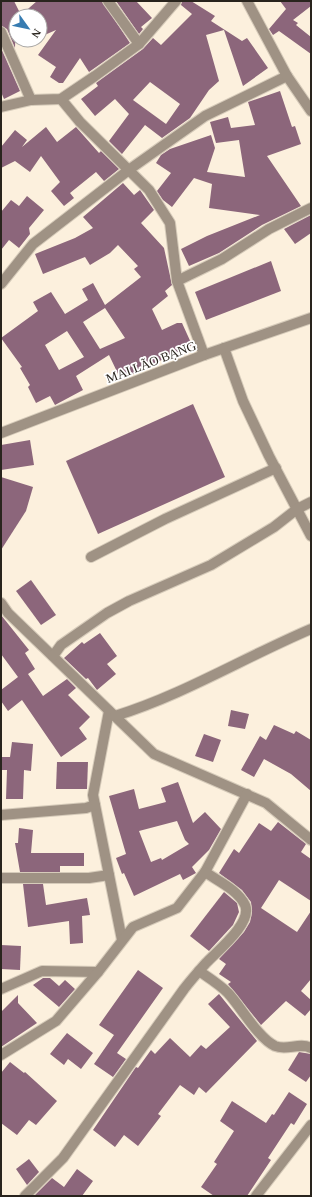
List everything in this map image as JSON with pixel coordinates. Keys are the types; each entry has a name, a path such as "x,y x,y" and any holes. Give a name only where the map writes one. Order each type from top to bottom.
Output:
{"street":[{"path":"108,1 138,44"},
{"path":"1,108 31,100 61,99 138,44 176,1"},
{"path":"247,1 287,76 311,111"},
{"path":"1,32 31,100"},
{"path":"1,284 33,244 130,169 205,116 287,76"},
{"path":"61,99 80,122 130,169 148,190 170,223 177,281 204,355"},
{"path":"177,281 222,259 269,229 311,208"},
{"name":"MAI LÃO BẠNG","path":"1,433 204,355 311,318"},
{"path":"224,348 243,401 311,536"},
{"path":"91,557 165,519 276,468"},
{"path":"53,656 60,645 107,613 129,601 211,565 274,527 297,509 311,502"},
{"path":"1,603 8,613 154,754 266,803 311,840"},
{"path":"112,714 137,710 184,690 281,642 311,629"},
{"path":"112,714 93,795 122,940"},
{"path":"1,1055 56,1021 98,972 133,927 177,908 205,872 247,794"},
{"path":"1,815 86,808 95,804"},
{"path":"25,1196 63,1158 128,1065 184,989 199,971 232,938 245,914 245,906 239,896 205,872"},
{"path":"1,878 89,878 109,875"},
{"path":"1,988 42,970 98,972"},
{"path":"199,971 212,979 228,994 256,1029 276,1046 285,1048 300,1045 311,1048"},
{"path":"256,1196 311,1125"}],"building":[{"path":"1,1 14,1 18,8 8,8 8,31 7,29 1,26"},
{"path":"37,1 102,1 130,43 89,72 80,58 63,83 59,83 50,77 56,67 38,55 43,48 48,48 48,41 56,30 48,34 48,8 29,8"},
{"path":"116,1 136,1 152,18 141,27 143,29 139,34"},
{"path":"182,1 191,1 215,16 211,21 242,41 247,38 268,68 243,86 224,30 206,35 219,81 209,90 190,118 162,138 145,125 122,154 109,141 129,114 115,99 95,116 81,99 98,86 96,83 143,49 153,38 161,45 192,14 181,5","holes":["150,82 180,104 166,124 133,100"]},
{"path":"280,1 311,1 311,6 293,20 298,23 296,25 311,37 311,54 279,31 273,35 269,29 286,9"},
{"path":"1,48 20,91 4,99 1,92"},
{"path":"280,91 292,127 295,126 301,144 267,156 301,206 262,225 219,253 189,266 181,249 207,236 260,215 209,208 212,184 194,178 172,207 163,200 157,191 171,173 156,163 161,155 170,149 211,135 215,148 207,172 245,177 239,140 216,143 210,122 228,117 231,128 255,125 248,102"},
{"path":"46,127 57,142 76,127 99,153 101,151 119,169 104,181 96,172 70,193 74,198 64,206 51,191 60,182 41,156 30,172 15,161 1,168 1,147 15,130 27,140 22,147"},
{"path":"123,183 134,195 140,190 154,210 141,223 164,248 172,285 165,291 168,296 152,309 162,330 177,323 182,323 192,345 121,380 109,355 76,376 83,390 55,405 50,396 36,403 28,387 30,385 20,368 22,367 1,338 38,311 33,302 51,292 65,314 88,300 82,289 93,283 105,305 141,277 134,269 138,266 118,245 110,253 90,265 85,257 43,274 35,254 75,238 93,228 83,217","holes":["105,308 125,338 100,349 83,322","67,331 84,357 59,370 45,345"]},
{"path":"27,196 44,210 29,228 30,234 19,248 9,240 1,250 1,212 11,200 19,206"},
{"path":"311,215 311,233 295,244 284,229"},
{"path":"271,261 281,291 206,320 195,292"},
{"path":"193,404 225,477 98,534 66,461"},
{"path":"30,440 34,465 1,470 1,445"},
{"path":"1,477 33,487 26,511 1,550"},
{"path":"31,580 56,615 41,625 16,591"},
{"path":"1,615 29,650 25,653 35,669 28,674 43,696 67,679 76,688 68,695 90,717 79,728 87,739 61,757 22,700 8,711 1,701 1,690 18,677 1,654"},
{"path":"100,633 117,656 107,664 116,674 97,690 88,678 86,679 64,658 82,642 84,644"},
{"path":"231,710 249,714 245,729 228,726"},
{"path":"274,725 294,734 296,731 311,740 311,791 291,774 264,759 254,777 241,770 260,736 266,740"},
{"path":"204,734 221,740 213,762 195,756"},
{"path":"12,742 33,744 31,771 24,770 23,799 6,799 7,770 1,770 1,757 10,757"},
{"path":"57,762 88,762 87,789 56,789"},
{"path":"178,782 193,823 205,812 221,829 209,850 192,867 196,873 183,880 180,874 134,896 124,873 122,874 116,858 126,854 109,796 134,789 139,809 166,802 161,788","holes":["177,821 185,840 189,844 162,860 161,858 151,862 139,831"]},
{"path":"278,822 306,844 301,852 311,859 311,901 279,880 261,908 297,932 311,911 311,979 301,991 311,1000 311,1009 305,1016 286,1001 261,1025 228,984 231,982 219,974 226,964 219,959 244,932 250,922 252,912 251,902 242,890 219,873 234,849 239,853 259,823 271,831"},
{"path":"19,828 33,830 31,853 84,853 84,866 60,866 60,872 20,872 15,843 18,843"},
{"path":"23,884 43,884 46,905 87,898 90,915 82,916 83,943 70,944 69,921 28,927"},
{"path":"224,892 237,903 239,912 233,925 209,951 190,936"},
{"path":"1,945 21,946 20,970 1,969"},
{"path":"138,970 163,988 117,1053 126,1059 113,1077 94,1064 114,1035 99,1025"},
{"path":"43,978 50,978 59,986 65,980 75,989 59,1007 33,985"},
{"path":"219,994 257,1041 206,1093 199,1087 194,1095 180,1085 158,1114 161,1116 138,1146 124,1135 115,1147 93,1130 136,1067 138,1068 151,1050 155,1054 170,1038 190,1057 201,1045 206,1049 230,1027 208,1004"},
{"path":"18,995 18,1003 37,1023 1,1047 1,1012"},
{"path":"67,1033 93,1053 81,1069 68,1059 64,1065 50,1054"},
{"path":"299,1052 311,1054 311,1075 306,1082 288,1070"},
{"path":"10,1062 24,1073 25,1072 57,1101 36,1125 29,1120 17,1135 1,1123 1,1073"},
{"path":"289,1092 307,1104 294,1125 291,1123 268,1158 271,1160 247,1196 214,1196 201,1187 217,1164 214,1162 234,1131 220,1121 232,1101 266,1123 272,1114 274,1115"},
{"path":"29,1159 39,1172 27,1185 16,1169"},
{"path":"77,1169 93,1181 82,1196 35,1195 52,1178 64,1187"}]}
